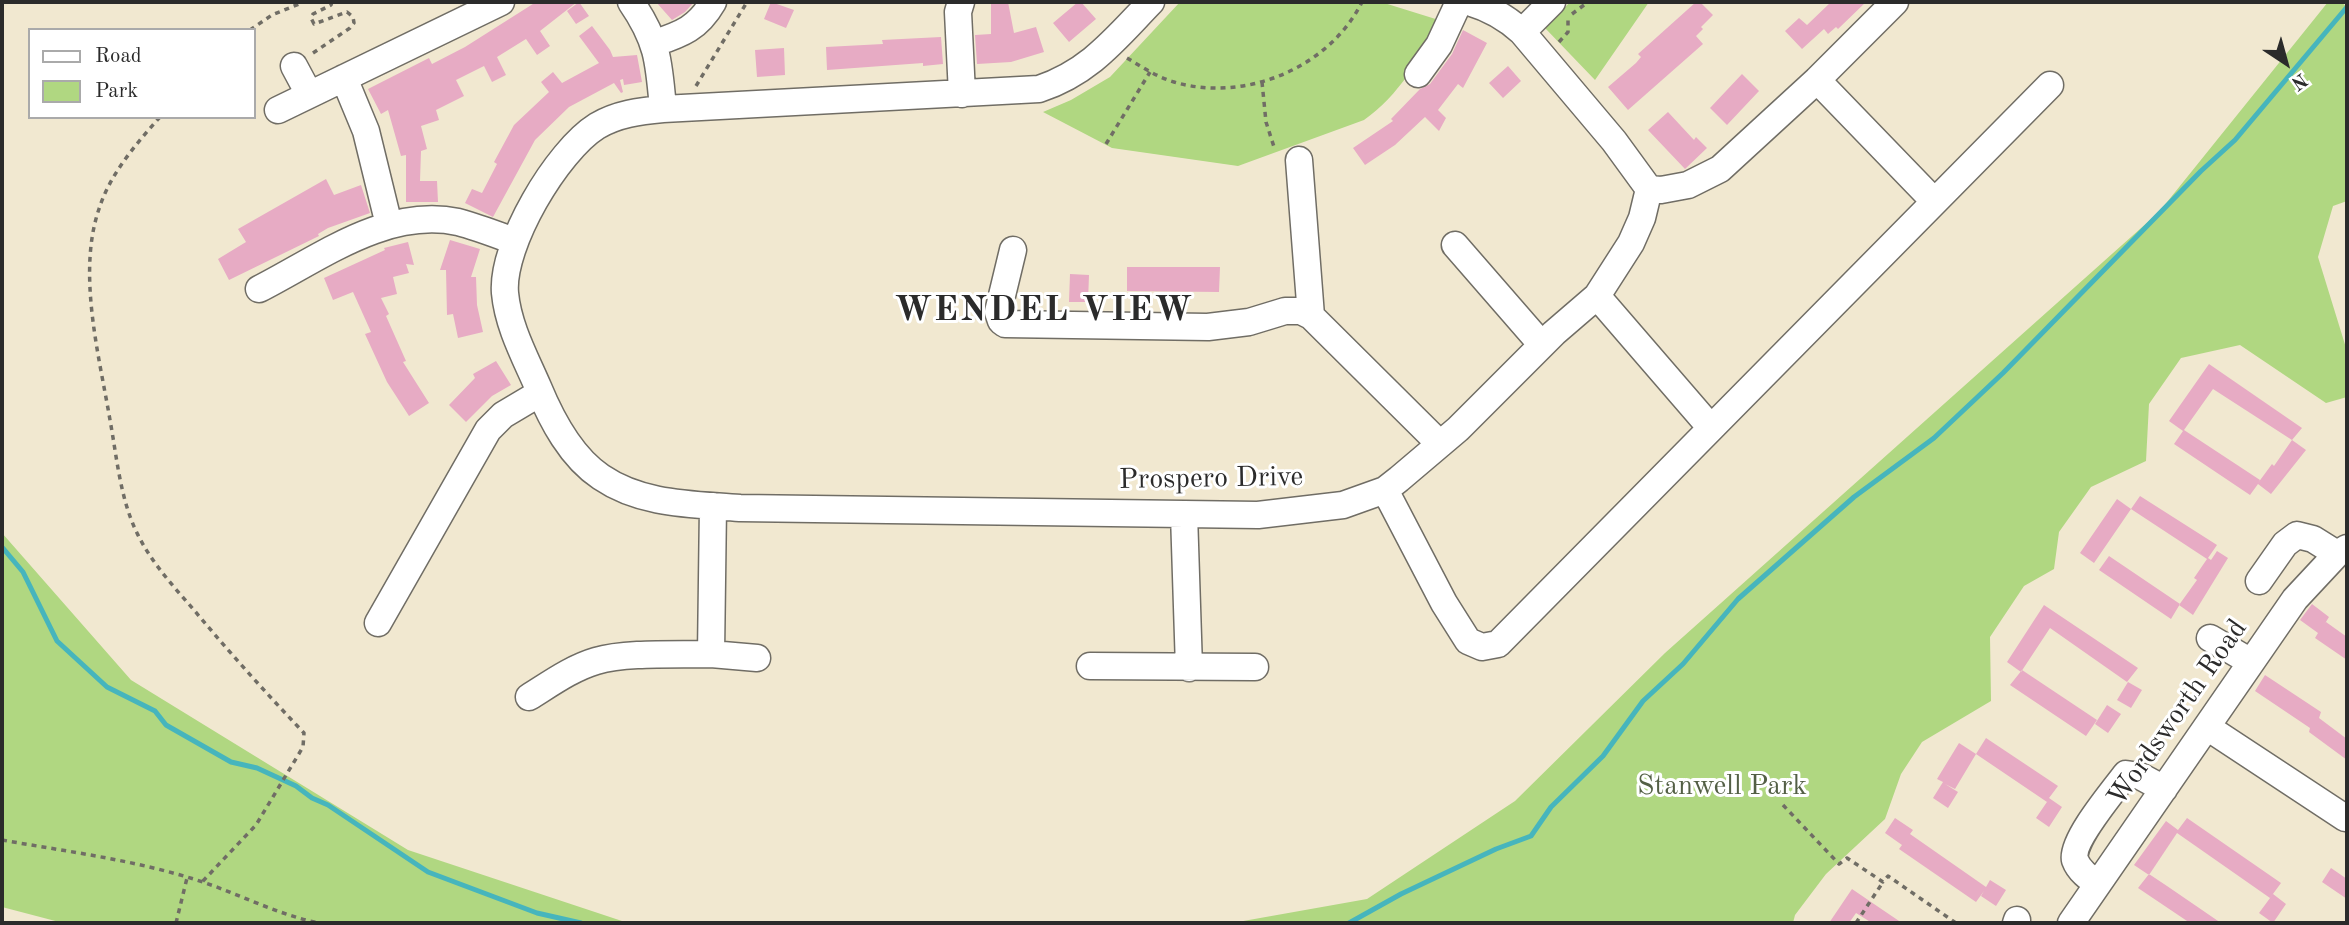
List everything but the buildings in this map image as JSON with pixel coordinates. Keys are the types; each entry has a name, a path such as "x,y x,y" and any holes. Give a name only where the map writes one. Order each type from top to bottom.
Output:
{"street":[{"path":"278,110 501,2"},
{"path":"631,2 655,43 660,61 663,108"},
{"path":"655,43 680,35 691,28 705,17 713,2"},
{"path":"961,2 958,12 962,94 1039,89 1062,81 1081,70 1108,47 1151,2"},
{"path":"1418,74 1439,45 1459,2"},
{"path":"1469,2 1482,5 1507,18 1522,32 1614,141 1649,189 1661,190 1688,185 1720,169 1816,80 1888,4"},
{"path":"1522,32 1560,9"},
{"path":"294,66 309,94"},
{"path":"344,78 366,131 389,225"},
{"path":"1816,80 1934,201"},
{"path":"1385,490 1444,603 1468,641 1482,648 1498,644 2050,85"},
{"name":"Prospero Drive","path":"962,94 663,108 621,115 598,125 579,139 563,158 514,241 505,268 505,293 514,332 540,393 566,442 583,463 602,478 637,494 660,501 713,506 943,512 1258,515 1343,505 1385,490 1440,444 1597,296 1631,243 1642,218 1649,189"},
{"path":"1287,155 1311,316"},
{"path":"259,289 356,237 389,225 422,220 457,222 514,241"},
{"path":"1455,245 1542,345"},
{"path":"1013,250 998,312 1004,324 1208,327 1249,322 1285,311 1301,311 1311,316 1440,444"},
{"path":"1597,296 1711,428"},
{"path":"378,623 488,430 503,415 540,393"},
{"path":"711,654 713,506"},
{"path":"1184,514 1189,668"},
{"path":"2259,581 2285,544 2297,535 2342,551"},
{"name":"Wordsworth Road","path":"2071,923 2295,599 2342,551"},
{"path":"2210,638 2251,662"},
{"path":"529,697 596,661 627,657 711,654 757,658"},
{"path":"1090,666 1255,667"},
{"path":"2207,727 2329,795 2345,818"},
{"path":"2098,884 2079,868 2074,857 2078,843 2111,793 2126,774 2140,776 2164,789"}],"path":[{"path":"253,28 272,15 304,2"},
{"path":"294,66 354,23 353,17 347,12 314,24 311,18 313,14 332,2"},
{"path":"695,88 747,2"},
{"path":"1125,57 1150,72 1175,82 1201,87 1241,87 1262,82 1296,68 1319,53 1344,30 1362,2"},
{"path":"1560,9 1588,2"},
{"path":"1106,144 1150,72"},
{"path":"1262,82 1266,122 1287,155"},
{"path":"158,119 137,142 110,183 98,210 91,242 89,276 94,318 121,485 137,533 160,570 304,733 303,747 256,825 202,881"},
{"path":"1783,805 1839,864 1847,858 1883,882"},
{"path":"2,840 155,867 202,881 299,919 319,923"},
{"path":"1856,923 1888,876 1956,923"},
{"path":"176,923 188,877"}],"green space":[{"path":"1180,2 1381,2 1442,21 1398,88 1364,120 1238,166 1112,148 1043,112 1071,100 1110,77"},
{"path":"1570,2 1649,2 1595,80 1545,28"},
{"name":"Stanwell Park","path":"2328,2 2341,2 2347,7 2347,201 2333,206 2318,257 2347,351 2347,397 2326,403 2240,345 2181,358 2149,404 2146,461 2091,487 2059,532 2054,569 2024,586 1990,637 1991,701 1922,742 1901,774 1885,819 1826,874 1795,915 1793,923 1232,923 1367,899 1515,801 1665,653 2159,212"},
{"path":"2,533 131,680 408,850 625,922 756,923 63,923 2,907"}],"waterway":[{"path":"1349,923 1401,894 1496,849 1531,836 1551,807 1603,756 1643,701 1683,664 1738,599 1854,497 1934,438 2003,373 2201,171 2235,140 2347,7"},
{"path":"2,547 23,572 57,641 107,687 155,711 166,725 231,762 257,768 296,786 428,872 537,913 581,923"}],"district":[{"name":"WENDEL VIEW","path":"1044,311"}]}
